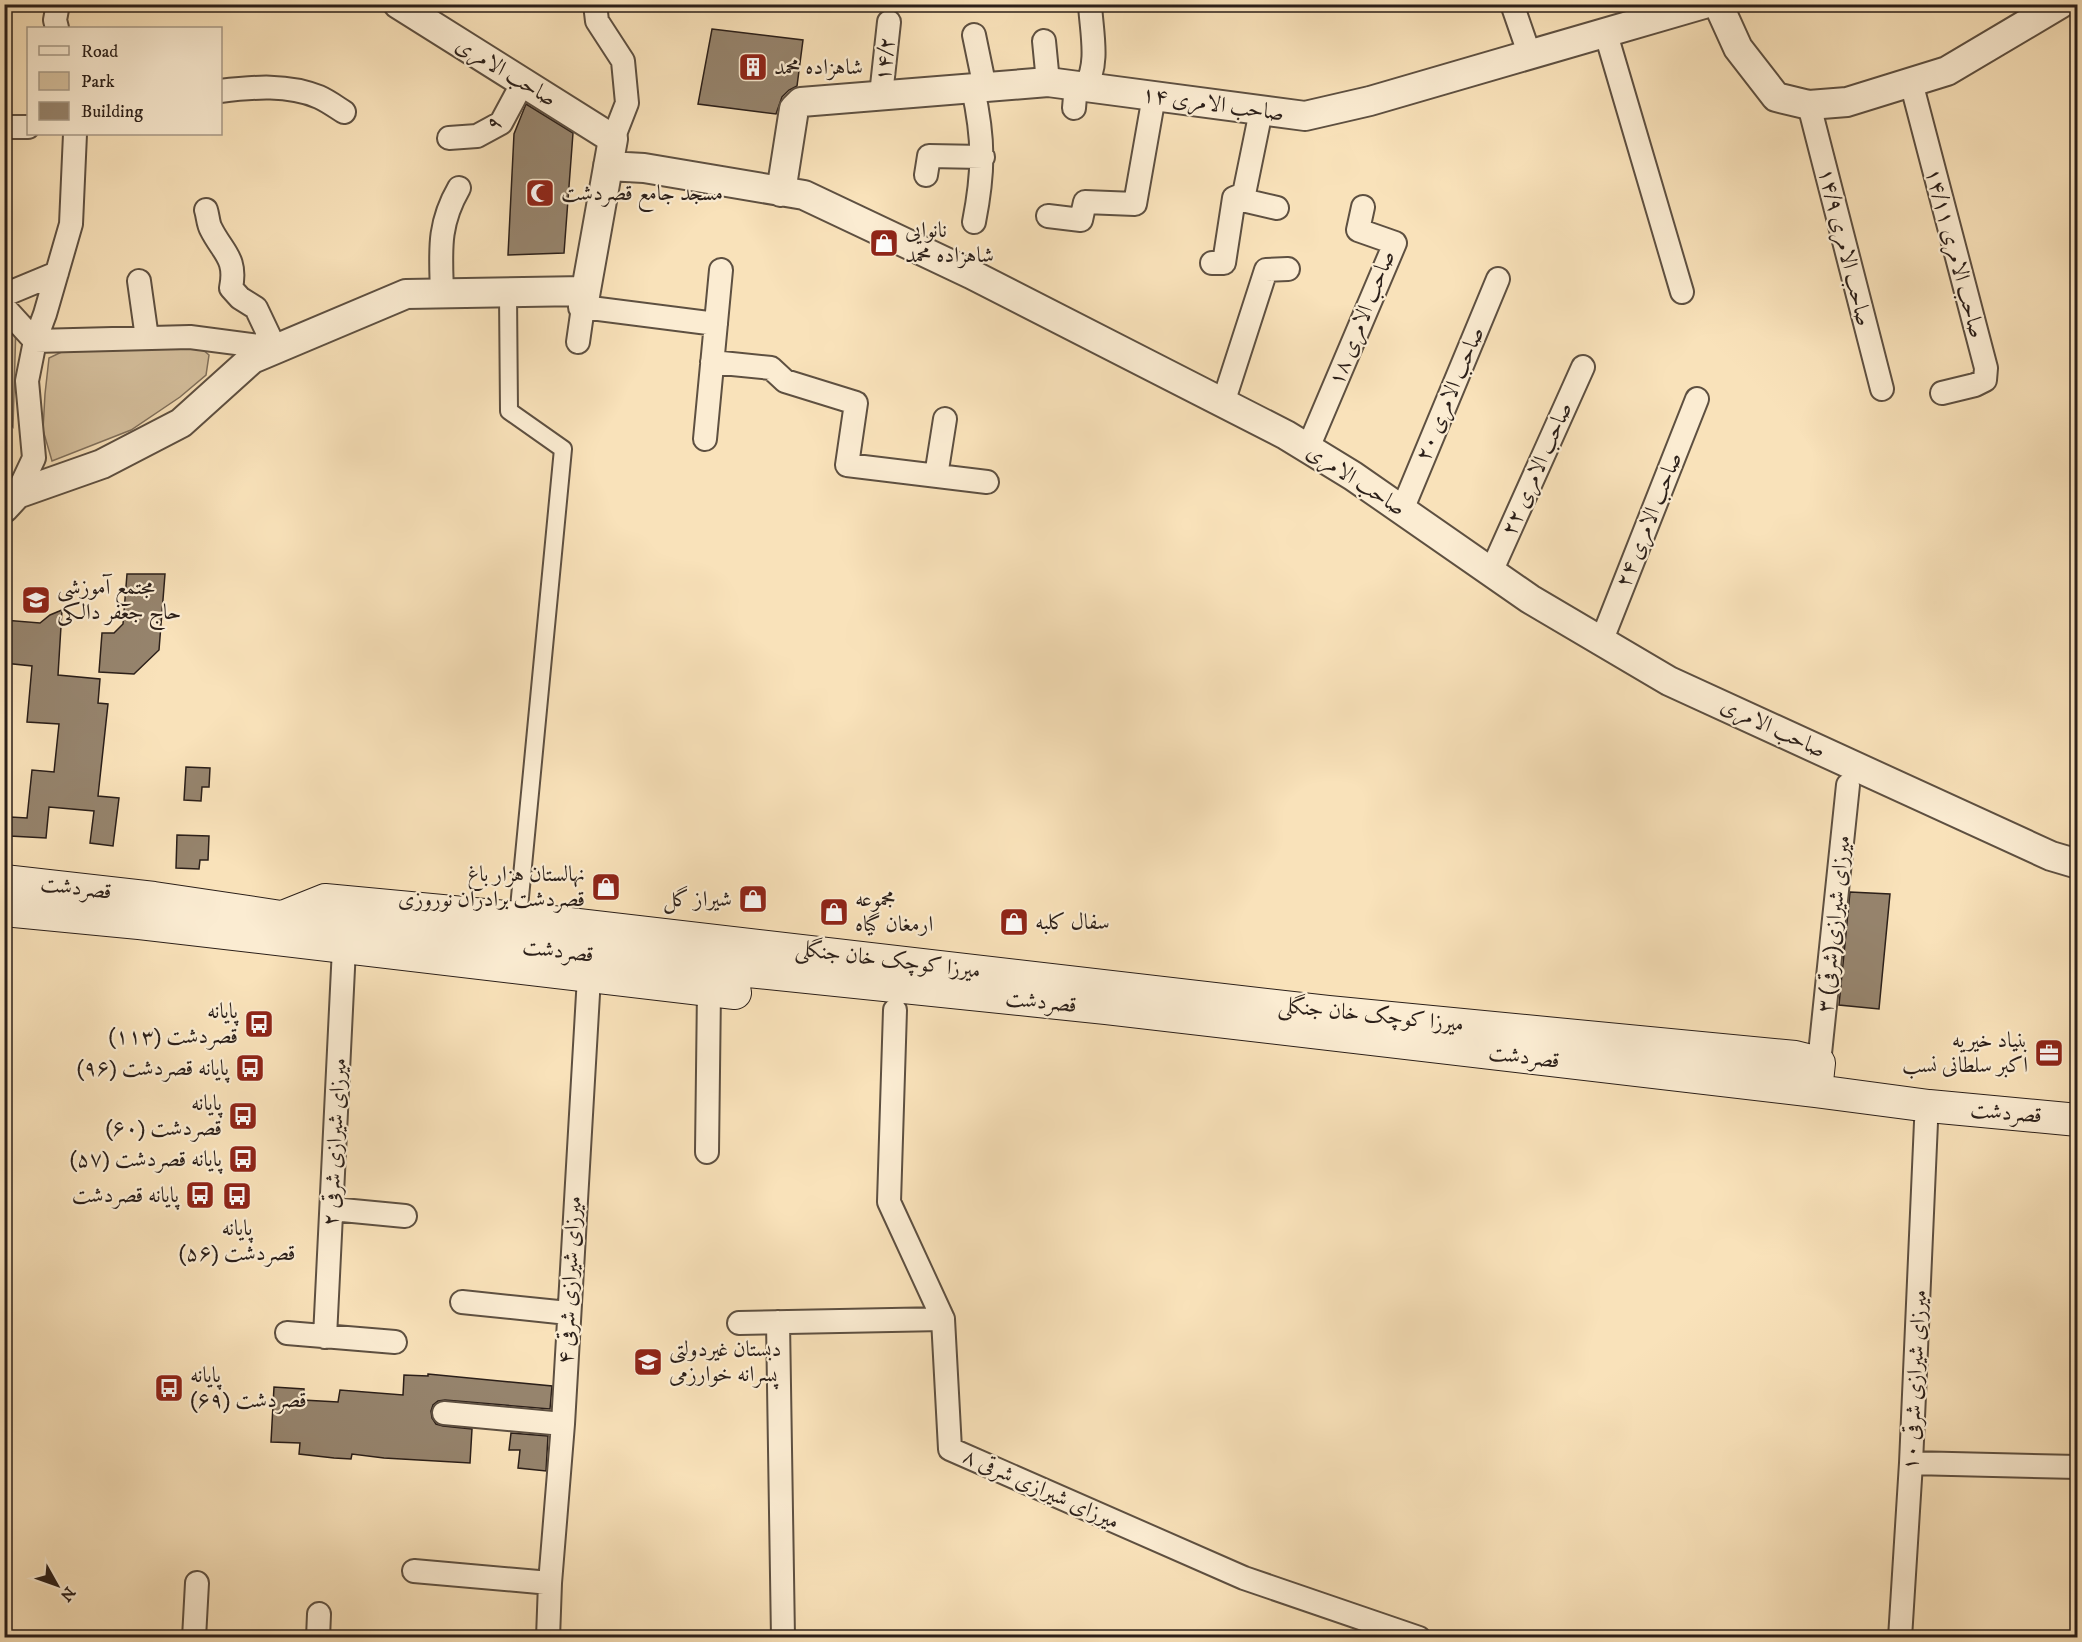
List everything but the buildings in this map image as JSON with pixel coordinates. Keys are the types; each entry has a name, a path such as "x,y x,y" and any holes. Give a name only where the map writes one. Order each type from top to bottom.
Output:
{"main road":[{"name":"قصردشت","path":"4,881 154,898 279,929"},
{"name":"میرزا کوچک خان جنگلی","path":"279,929 325,900 518,918 1107,997"},
{"name":"قصردشت","path":"4,910 279,929 711,980 895,1010 1104,1029 2078,1138"},
{"name":"قصردشت","path":"711,980 1107,997 1817,1077 1929,1106 2078,1120"}],"street":[{"path":"57,27 55,20 58,4"},
{"path":"578,342 611,153 627,104 623,61 597,21 595,4"},
{"path":"1078,93 1089,79 1093,55 1090,4"},
{"path":"1512,4 1530,56"},
{"name":"۱۴ صاحب الامری","path":"781,192 794,109 801,102 1048,82 1078,93 1154,96 1305,116 1370,101 1704,4"},
{"path":"1718,4 1738,48 1776,97 1809,105 1847,102 1947,71 2060,4"},
{"name":"صاحب الامری","path":"413,9 523,82 611,153 644,168 804,195 971,274 1308,448 1353,476 1530,599 1669,681 2050,856 2078,864"},
{"name":"۱۴/۲","path":"881,95 889,22"},
{"path":"1606,34 1682,292"},
{"path":"974,35 983,157 974,222"},
{"path":"1044,41 1048,82"},
{"name":"۹","path":"449,138 477,136 501,123 523,82"},
{"name":"۱۴/۱۱ صاحب الامری","path":"1911,82 1986,368 1985,380 1975,385 1942,393"},
{"path":"222,91 252,87 284,88 319,97 344,112"},
{"path":"1048,216 1082,220 1086,202 1135,204 1154,96"},
{"name":"۱۴/۹ صاحب الامری","path":"1809,105 1882,389"},
{"path":"1234,198 1244,194 1261,111"},
{"path":"4,127 27,127"},
{"path":"9,497 34,458 27,381 35,341 71,224 75,135"},
{"path":"926,175 930,156 983,157"},
{"path":"442,294 442,229 448,206 459,188"},
{"path":"1234,198 1277,208"},
{"path":"1212,263 1224,263 1234,198"},
{"name":"۱۸ صاحب الامری","path":"1308,448 1395,243 1358,230 1363,207"},
{"path":"206,210 210,228 231,261 233,274 231,288 240,298 256,308 275,348"},
{"path":"1223,403 1266,270 1288,269"},
{"path":"705,439 721,270"},
{"path":"4,295 57,273"},
{"name":"۲۰ صاحب الامری","path":"1401,510 1498,279"},
{"path":"139,281 147,338"},
{"path":"9,497 102,464 181,423 252,359 406,294 508,294 584,299 716,324"},
{"path":"508,294 509,411 563,449 518,918"},
{"path":"4,307 35,341 190,337 275,348"},
{"path":"712,362 771,368 785,381 856,403 847,465 987,482"},
{"name":"۲۲ صاحب الامری","path":"1491,572 1583,367"},
{"name":"۲۴ صاحب الامری","path":"1601,642 1697,399"},
{"path":"936,476 945,420"},
{"name":"۳ میرزای شیرازی(شرقی)","path":"1817,1077 1848,785"},
{"name":"۲ میرزای شیرازی شرقی","path":"325,1337 346,937"},
{"name":"۴ میرزای شیرازی شرقی","path":"548,1638 590,966"},
{"path":"707,1152 711,980"},
{"name":"۸ میرزای شیرازی شرقی","path":"895,1010 889,1202 943,1319 951,1449 1244,1578 1419,1638"},
{"name":"۱۰ میرزای شیرازی شرقی","path":"1900,1638 1911,1463 1926,1122"},
{"path":"332,1209 405,1216"},
{"path":"462,1302 568,1313"},
{"path":"739,1323 943,1319"},
{"path":"778,1322 783,1638"},
{"path":"287,1333 395,1342"},
{"path":"444,1413 563,1424"},
{"path":"1911,1463 2078,1467"},
{"path":"414,1572 550,1582"},
{"path":"194,1638 197,1583"},
{"path":"318,1638 319,1614"}],"green space":[{"path":"4,315 16,324 13,427 5,417"},
{"path":"195,343 209,355 206,375 180,397 131,430 52,461 43,430 49,358 72,347"}],"place":[{"name":"شاهزاده محمد","path":"753,67"},
{"name":"مسجد جامع قصردشت","path":"540,193"},
{"name":"نانوایی شاهزاده محمد","path":"884,243"},
{"name":"مجتمع آموزشی حاج جعفر دالکی","path":"36,600"},
{"name":"نهالستان هزار باغ قصردشت برادران نوروزی","path":"606,887"},
{"name":"شیراز گل","path":"753,899"},
{"name":"مجموعه ارمغان گیاه","path":"834,912"},
{"name":"سفال کلبه","path":"1014,922"},
{"name":"پایانه قصردشت (۱۱۳)","path":"259,1024"},
{"name":"بنیاد خیریه اکبر سلطانی نسب","path":"2049,1053"},
{"name":"پایانه قصردشت (۹۶)","path":"250,1068"},
{"name":"پایانه قصردشت (۶۰)","path":"243,1116"},
{"name":"پایانه قصردشت (۵۷)","path":"243,1159"},
{"name":"پایانه قصردشت","path":"200,1195"},
{"name":"پایانه قصردشت (۵۶)","path":"237,1196"},
{"name":"دبستان غیردولتی پسرانه خوارزمی","path":"648,1362"},
{"name":"پایانه قصردشت (۶۹)","path":"169,1388"}]}
